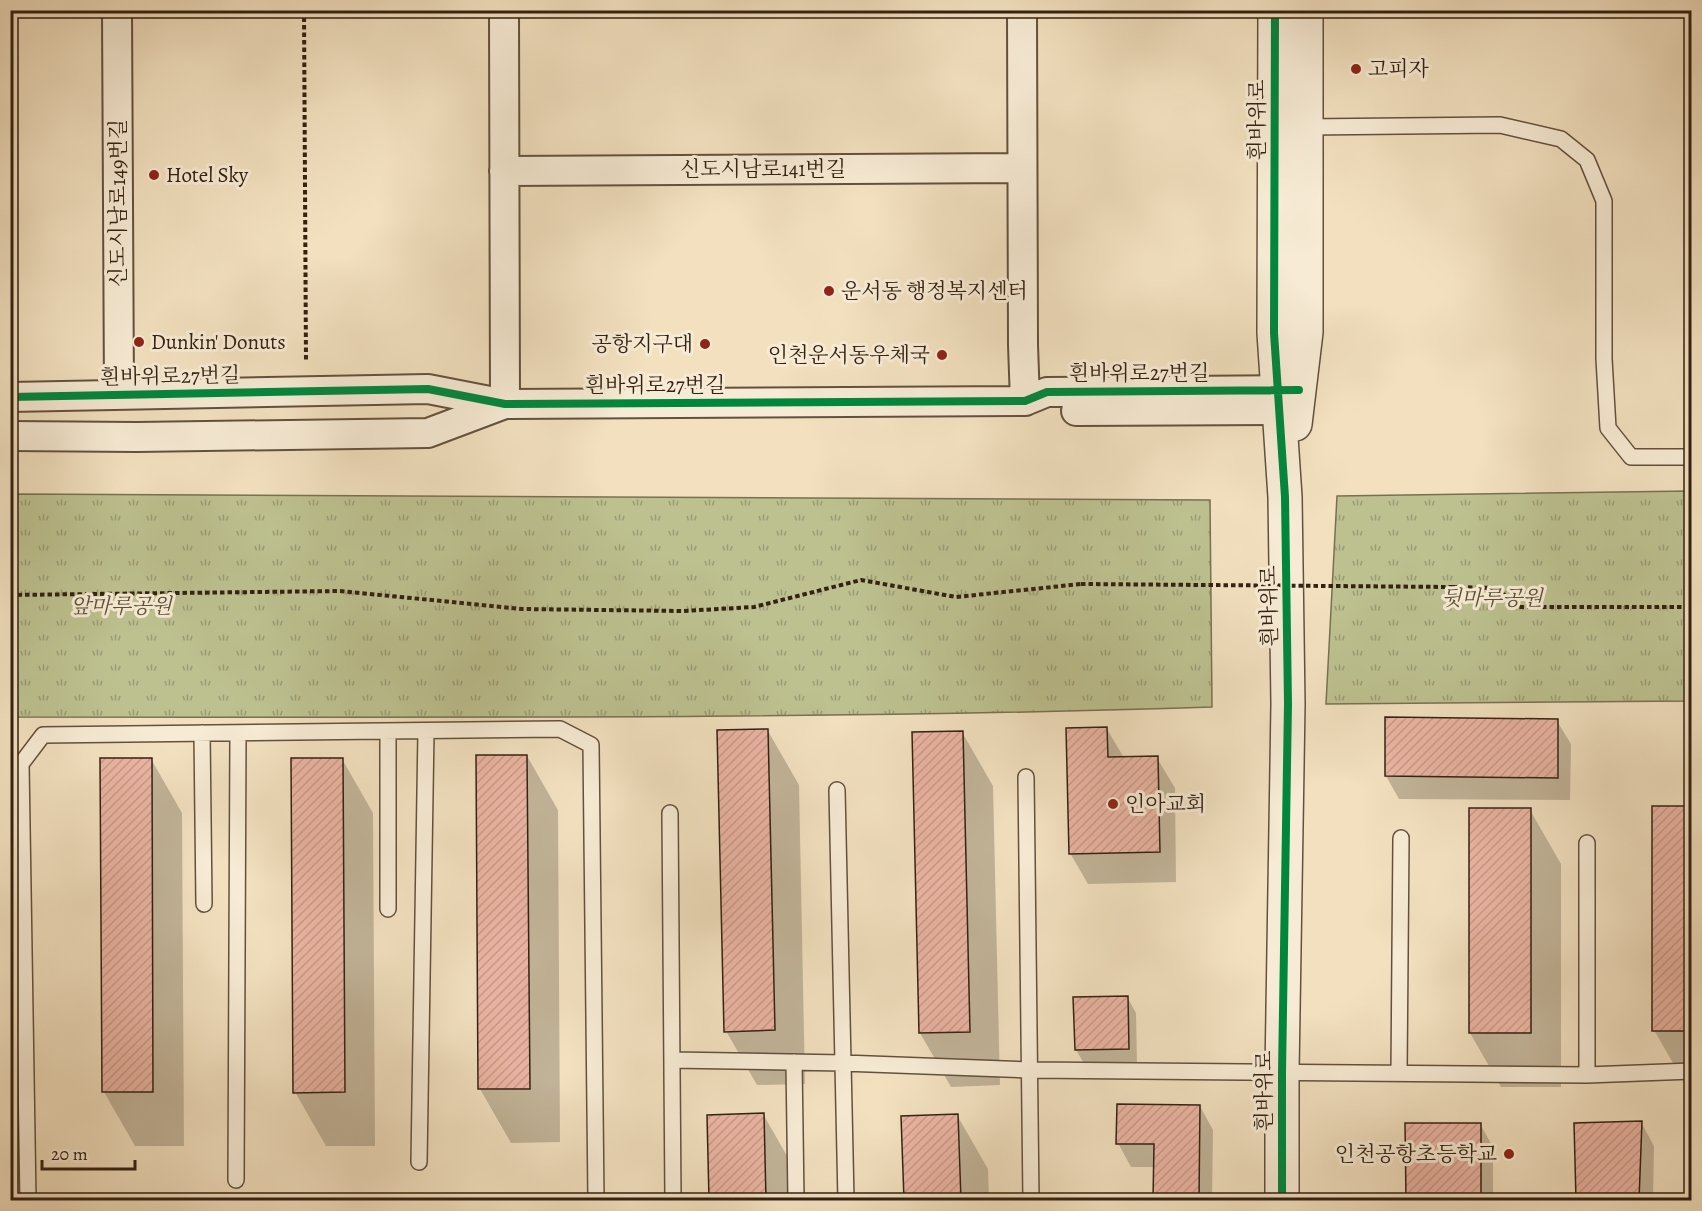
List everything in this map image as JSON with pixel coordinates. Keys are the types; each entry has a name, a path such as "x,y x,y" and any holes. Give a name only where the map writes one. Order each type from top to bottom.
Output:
{"street":[{"name":"신도시남로149번길","path":"117,10 119,395"},
{"path":"504,10 505,404"},
{"path":"1022,10 1025,402"},
{"name":"흰바위로","path":"1275,10 1274,333 1288,400"},
{"name":"흰바위로","path":"1282,1200 1288,704 1285,497 1288,400 1306,332 1306,10"},
{"name":"신도시남로141번길","path":"504,171 1022,168"},
{"name":"흰바위로27번길","path":"10,397 428,389 505,404 1025,402 1047,411 1288,400"},
{"name":"흰바위로27번길","path":"10,436 137,437 428,433 505,404"}],"lane":[{"path":"1305,127 1500,124 1561,139 1587,160 1604,201 1604,359 1608,428 1631,457 1692,457"},
{"path":"28,1200 21,764 43,735 560,729 591,746 596,1200"},
{"path":"388,731 388,909"},
{"path":"419,1162 426,731"},
{"path":"201,733 204,904"},
{"path":"236,1179 238,733"},
{"path":"1026,777 1031,1200"},
{"path":"837,790 846,1200"},
{"path":"670,813 673,1200"},
{"path":"1399,1073 1401,838"},
{"path":"1587,843 1587,1075"},
{"path":"672,1060 1030,1071 1587,1075 1692,1071"},
{"path":"795,1062 796,1200"}],"path":[{"path":"304,10 306,392"},
{"path":"10,595 340,591 522,609 683,611 754,606 861,580 956,597 1081,584 1453,587 1498,588 1515,607 1692,607"}],"green space":[{"name":"뒷마루공원","path":"1691,491 1691,701 1326,704 1337,496"},
{"name":"앞마루공원","path":"11,494 1210,500 1212,707 762,716 11,717"}],"building":[{"path":"1385,717 1558,719 1558,778 1385,776"},
{"path":"1107,727 1108,757 1158,756 1160,852 1069,854 1066,728"},
{"path":"768,729 775,1030 724,1032 717,730"},
{"path":"963,731 970,1032 919,1033 912,732"},
{"path":"476,755 527,755 530,1089 478,1089"},
{"path":"100,758 152,758 153,1092 102,1092"},
{"path":"291,758 343,758 345,1092 293,1093"},
{"path":"1652,806 1692,806 1692,1031 1652,1031"},
{"path":"1469,808 1531,808 1531,1033 1469,1033"},
{"path":"1128,996 1129,1049 1075,1050 1073,997"},
{"path":"1117,1104 1200,1105 1199,1200 1153,1200 1154,1144 1116,1144"},
{"path":"764,1113 766,1200 709,1200 707,1115"},
{"path":"958,1114 961,1200 904,1200 901,1116"},
{"path":"1642,1121 1639,1200 1576,1200 1574,1123"},
{"path":"1405,1123 1481,1123 1481,1200 1406,1200"}],"cycle path":[{"path":"1275,10 1274,333 1285,497 1288,704 1282,1200"},
{"path":"10,397 428,389 505,404 1025,401 1047,392 1299,390"}],"place":[{"name":"고피자","path":"1356,69"},
{"name":"Hotel Sky","path":"154,175"},
{"name":"운서동 행정복지센터","path":"829,291"},
{"name":"Dunkin' Donuts","path":"139,342"},
{"name":"공항지구대","path":"705,344"},
{"name":"인천운서동우체국","path":"942,355"},
{"name":"인아교회","path":"1113,804"},
{"name":"인천공항초등학교","path":"1509,1154"}]}
